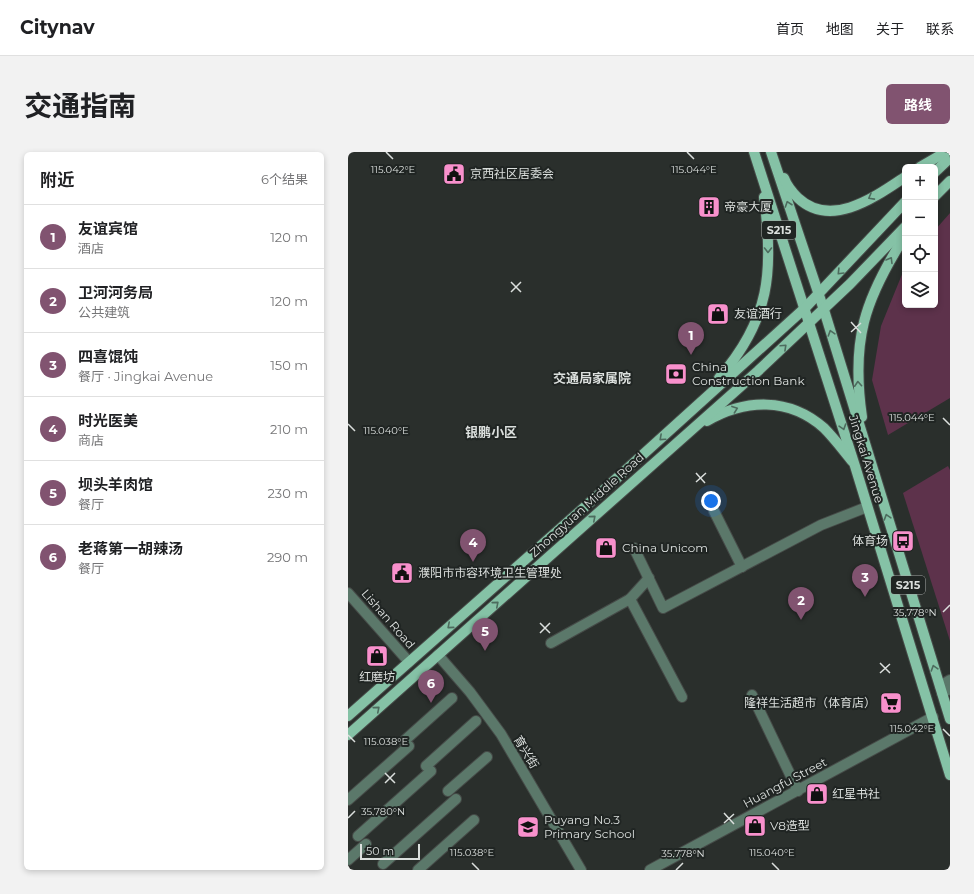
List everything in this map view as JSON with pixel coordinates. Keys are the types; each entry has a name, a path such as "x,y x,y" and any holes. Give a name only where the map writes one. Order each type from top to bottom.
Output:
{"main road":[{"name":"Jingkai Avenue","path":"754,152 856,466 950,775"},
{"name":"Jingkai Avenue","path":"771,152 819,294 867,450 944,689 950,719"},
{"path":"771,152 785,182 794,193 805,204 824,212 856,206 902,179"},
{"path":"925,164 946,152"},
{"path":"938,169 950,158"},
{"path":"673,427 726,369 742,349 758,319 769,260 768,225 760,169"},
{"path":"938,193 950,180"},
{"name":"Zhongyuan Middle Road","path":"348,716 805,308 902,205"},
{"name":"Zhongyuan Middle Road","path":"348,735 810,324 902,230"},
{"path":"867,450 857,386 859,340 870,299 890,260 902,241"},
{"path":"688,433 725,412 742,406 785,406 799,411 823,428 856,466"}],"street":[{"path":"634,548 664,608 821,525 868,507"},
{"path":"714,511 742,567"},
{"path":"551,643 630,599 649,578"},
{"name":"Lishan Road","path":"348,593 409,662"},
{"path":"630,599 682,697"},
{"name":"育兴街","path":"438,655 470,692 501,734 581,870"},
{"path":"944,689 950,680"},
{"path":"752,695 798,791"},
{"path":"348,800 407,744 452,698"},
{"name":"Huangfu Street","path":"650,870 933,717"},
{"path":"358,836 429,769 476,721"},
{"path":"448,791 487,757"},
{"path":"383,864 456,799"},
{"path":"418,870 474,820"},
{"path":"348,860 366,844"}],"shaded area":[{"path":"950,213 950,398 888,435 872,380 881,326 902,274 902,308 938,308 938,227"},
{"path":"948,466 950,470 950,641 903,493"}],"place":[{"name":"京西社区居委会","path":"454,174"},
{"name":"帝豪大厦","path":"709,207"},
{"name":"友谊酒行","path":"718,314"},
{"name":"友谊宾馆","path":"691,355"},
{"name":"China Construction Bank","path":"676,374"},
{"name":"体育场","path":"903,541"},
{"name":"China Unicom","path":"606,548"},
{"name":"时光医美","path":"473,562"},
{"name":"濮阳市市容环境卫生管理处","path":"402,573"},
{"name":"四喜馄饨","path":"865,597"},
{"name":"卫河河务局","path":"801,620"},
{"name":"坝头羊肉馆","path":"485,651"},
{"name":"红磨坊","path":"377,656"},
{"name":"老蒋第一胡辣汤","path":"431,703"},
{"name":"隆祥生活超市（体育店）","path":"891,703"},
{"name":"红星书社","path":"817,794"},
{"name":"V8造型","path":"755,826"},
{"name":"Puyang No.3 Primary School","path":"528,827"}],"district":[{"name":"交通局家属院","path":"592,378"},
{"name":"银鹏小区","path":"491,432"}]}
